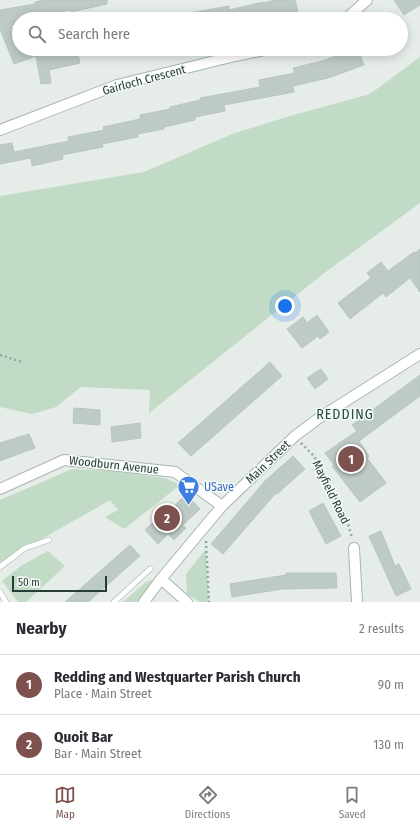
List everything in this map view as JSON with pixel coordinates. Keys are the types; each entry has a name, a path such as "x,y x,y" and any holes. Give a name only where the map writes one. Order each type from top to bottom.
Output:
{"street":[{"path":"354,12 367,0"},
{"name":"Gairloch Crescent","path":"0,130 117,85 239,56"},
{"name":"Main Street","path":"144,602 161,579 222,506 295,436 319,418 420,354"},
{"name":"Woodburn Avenue","path":"0,489 64,460 175,472 222,506"},
{"path":"354,548 357,602"},
{"path":"161,579 187,602"}],"lane":[{"path":"0,567 24,548 49,540"},
{"path":"114,602 150,569"},
{"path":"0,592 6,602"}],"path":[{"path":"0,355 22,362"},
{"name":"Mayfield Road","path":"295,436 314,456 347,520 354,548"},
{"path":"205,527 209,602"}],"green space":[{"path":"420,57 420,203 323,274 149,413 150,390 81,387 56,407 32,414 0,407 0,196 144,172 232,134 370,94"},
{"path":"72,469 113,471 165,478 180,485 124,529 105,517 118,510 110,500 0,565 0,500"},
{"path":"206,549 209,602 200,602 187,594 186,574"},
{"path":"48,551 65,566 26,602 18,602 2,581 22,565"},
{"path":"158,578 137,602 123,602 146,582"}],"building":[{"path":"44,0 107,0 107,4 71,12 71,10 59,12 12,12 12,56 36,56 14,64 0,29 0,10 35,4 35,2"},
{"path":"275,0 295,0 298,11 195,12 229,6 229,10"},
{"path":"394,0 420,0 420,5 408,12 402,12"},
{"path":"36,56 78,56 80,63 49,70 51,83 41,84"},
{"path":"337,56 361,56 364,65 328,78 293,86 294,92 224,105 225,111 195,117 195,120 164,127 164,129 138,134 138,137 102,144 103,147 62,155 63,159 32,166 31,158 0,164 0,145 12,143 14,152 69,141 68,137 104,130 103,127 140,119 140,115 170,109 170,107 200,100 200,98 260,87 259,80 295,73 293,68"},
{"path":"420,249 420,292 410,278 386,297 383,293 350,319 338,303 371,278 367,273 381,262 388,271"},
{"path":"317,315 329,332 320,339 318,336 302,348 287,329 303,317 307,323"},
{"path":"270,362 282,376 191,456 178,443"},
{"path":"321,369 328,379 315,389 307,378"},
{"path":"420,375 420,396 359,441 369,456 367,458 386,483 360,502 332,466 334,465 325,453 357,431 352,425"},
{"path":"74,408 100,410 100,425 73,423"},
{"path":"140,423 141,438 112,442 111,427"},
{"path":"29,434 35,448 0,461 0,443"},
{"path":"293,456 305,469 277,494 276,493 223,554 211,544 265,481"},
{"path":"186,494 200,509 183,525 186,528 174,540 168,534 158,544 145,530 167,509 169,511"},
{"path":"323,503 341,536 326,544 309,511"},
{"path":"381,531 395,566 399,564 411,589 396,596 369,536"},
{"path":"130,545 140,556 88,602 65,602"},
{"path":"286,573 336,573 337,588 283,589 232,597 230,584 286,575"}],"place":[{"name":"Redding and Westquarter Parish Church","path":"351,459"},
{"name":"USave","path":"188,506"},
{"name":"Quoit Bar","path":"167,518"}],"district":[{"name":"REDDING","path":"345,414"}]}
